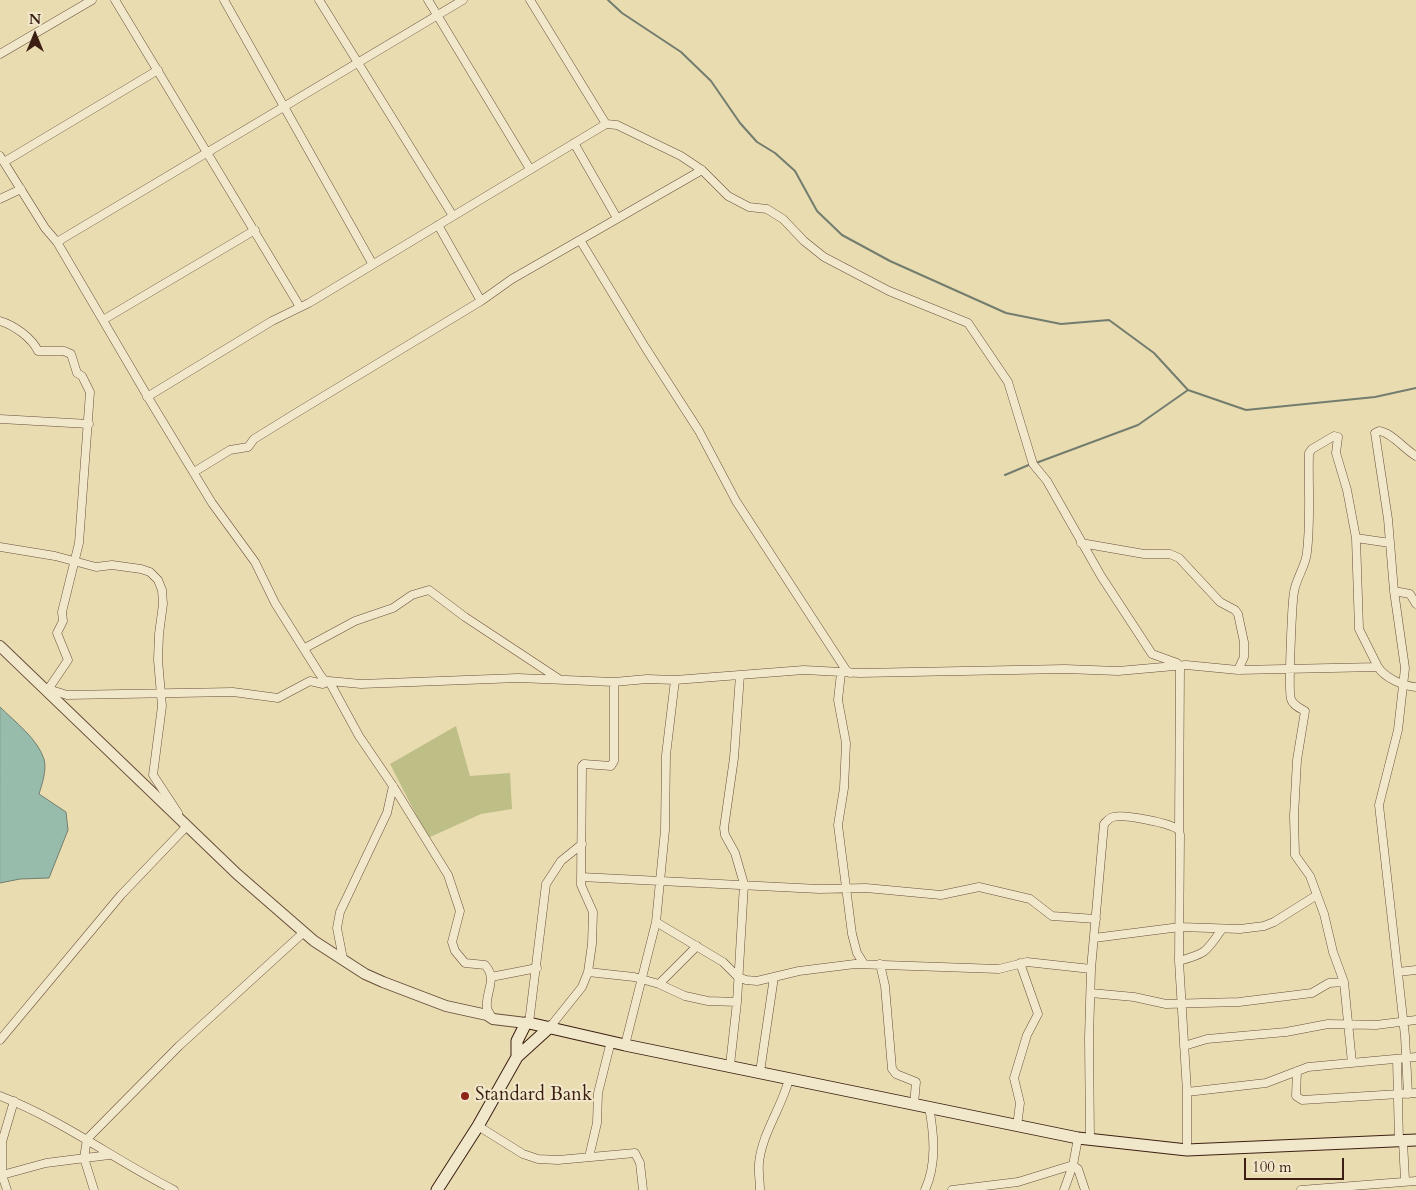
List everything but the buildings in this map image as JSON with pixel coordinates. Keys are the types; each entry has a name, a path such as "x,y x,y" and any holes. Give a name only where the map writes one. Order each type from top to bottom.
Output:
{"main road":[{"path":"517,1057 517,1041 528,1023 626,1045 1084,1139 1186,1150 1416,1140"},
{"path":"437,1190 478,1126 517,1057 550,1027"}],"street":[{"path":"0,54 92,0"},
{"path":"116,0 300,307"},
{"path":"224,0 372,263"},
{"path":"319,0 453,216"},
{"path":"428,0 476,84 505,125 530,169"},
{"path":"57,242 209,153 282,106 463,0"},
{"path":"530,0 606,124"},
{"path":"158,70 2,159 45,228 57,242 147,397 212,503 255,562 275,603 324,680 361,684 559,679 614,682 647,679 674,680 804,670 850,673 1065,669 1118,671 1183,666 1238,670 1378,667"},
{"path":"147,397 606,124 618,125 650,139 702,170 728,196 749,207 767,209 783,219 804,241 824,257 889,291 968,323 1008,382 1033,464 1047,480 1081,543 1148,649 1159,658 1183,666"},
{"path":"574,143 617,218"},
{"path":"194,472 230,450 248,447 254,440 296,413 481,301 512,279 702,170"},
{"path":"0,199 21,189"},
{"path":"438,225 481,301"},
{"path":"103,320 255,230"},
{"path":"580,240 645,348 699,430 736,501 846,670 850,673"},
{"path":"0,321 8,324 33,341 38,352 64,351 71,354 77,373 82,376 90,392 79,543 62,614 63,621 57,633 68,656 68,660 48,690"},
{"path":"0,419 88,424"},
{"path":"1297,1071 1296,1096 1302,1100 1412,1093 1402,1022 1380,805 1398,730 1406,668 1394,591 1390,544 1375,433 1378,431 1387,433 1403,448 1416,456"},
{"path":"1352,1063 1348,1024 1348,999 1344,982 1317,895 1306,868 1295,855 1294,808 1304,711 1295,705 1290,698 1293,592 1307,553 1310,517 1307,484 1309,453 1312,449 1334,436 1338,437 1336,453 1347,490 1356,538 1359,629 1382,673 1404,685 1416,687"},
{"path":"1356,538 1390,544"},
{"path":"1081,543 1144,554 1170,554 1179,558 1220,602 1238,614 1244,642 1244,657 1238,670"},
{"path":"0,547 96,567 112,565 141,569 150,572 158,580 162,590 163,604 158,634 159,694 162,706 153,775 187,826"},
{"path":"305,648 355,621 393,608 412,595 429,590 465,617 559,679"},
{"path":"1394,591 1410,594 1416,604"},
{"path":"0,646 48,690 187,826 302,932 365,974 446,1006 488,1015 493,1019 528,1023 537,968 546,884 561,862 582,844"},
{"path":"1183,666 1179,830 1179,961 1187,1092 1186,1150"},
{"path":"841,673 838,700 846,743 844,788 838,825 848,888 852,934 857,953 864,964"},
{"path":"730,1065 737,1002 744,884 736,852 725,835 724,828 734,758 740,675"},
{"path":"626,1045 644,980 656,922 665,830 666,755 674,680"},
{"path":"48,690 64,695 233,692 278,698 302,687 308,682 324,684 329,682"},
{"path":"329,682 359,736 393,786 448,876 460,910 452,935 455,951 465,962 485,965 491,977 487,1007 493,1019"},
{"path":"550,1027 582,987 588,972 594,921 593,912 584,894 581,877 582,766 584,764 611,766 614,761 614,682"},
{"path":"343,959 337,928 340,912 388,812 393,786"},
{"path":"1064,1190 1084,1139 1091,969 1104,824 1109,819 1128,817 1166,824 1179,830"},
{"path":"0,1040 121,895 187,826"},
{"path":"581,877 882,888 940,895 972,887 986,888 1030,899 1052,916 1096,919"},
{"path":"1094,938 1180,927 1240,929 1269,924 1317,895"},
{"path":"656,922 723,962 738,977 757,981 814,969 864,964 999,969 1027,962 1091,969"},
{"path":"1179,961 1195,956 1210,948 1222,929"},
{"path":"94,1190 84,1158 87,1139 179,1046 302,932"},
{"path":"659,984 697,946"},
{"path":"1017,1126 1020,1103 1014,1078 1027,1035 1038,1014 1020,963"},
{"path":"880,964 885,986 892,1069 896,1074 916,1082 914,1104"},
{"path":"491,977 537,968"},
{"path":"1398,972 1416,970"},
{"path":"588,972 644,980 659,984 684,996 708,1001 737,1002"},
{"path":"760,1072 774,977"},
{"path":"1091,992 1134,997 1166,1004 1239,1002 1312,993 1329,983 1344,982"},
{"path":"1184,1046 1208,1039 1286,1032 1328,1024 1371,1025 1416,1020"},
{"path":"589,1157 597,1123 598,1092 611,1041"},
{"path":"1187,1092 1266,1083 1308,1066 1416,1057"},
{"path":"1397,1059 1405,1180"},
{"path":"760,1190 759,1163 766,1137 785,1094 789,1079"},
{"path":"0,1096 14,1101 87,1139 109,1155 174,1190"},
{"path":"7,1190 2,1175 2,1135 14,1101"},
{"path":"925,1190 930,1179 933,1150 929,1107"},
{"path":"478,1126 523,1154 538,1159 558,1160 636,1153 640,1163 643,1190"},
{"path":"2,1175 46,1163 109,1155"},
{"path":"952,1190 1018,1182 1073,1166 1078,1169 1085,1190"},
{"path":"1301,1190 1375,1187 1405,1180 1416,1181"}],"green space":[{"path":"456,726 470,776 510,773 512,809 481,814 428,838 390,764"}],"shaded area":[{"path":"0,707 25,731 41,751 45,768 39,794 66,812 68,830 49,878 20,879 0,883"}],"waterway":[{"path":"608,0 622,13 681,52 711,81 740,123 757,142 775,153 795,171 817,211 842,235 890,261 1006,313 1061,324 1109,320 1154,353 1188,390 1246,410 1375,397 1416,388"},
{"path":"1036,463 1138,425 1188,390"},
{"path":"1005,475 1031,464"}],"place":[{"name":"Standard Bank","path":"465,1096"}]}
